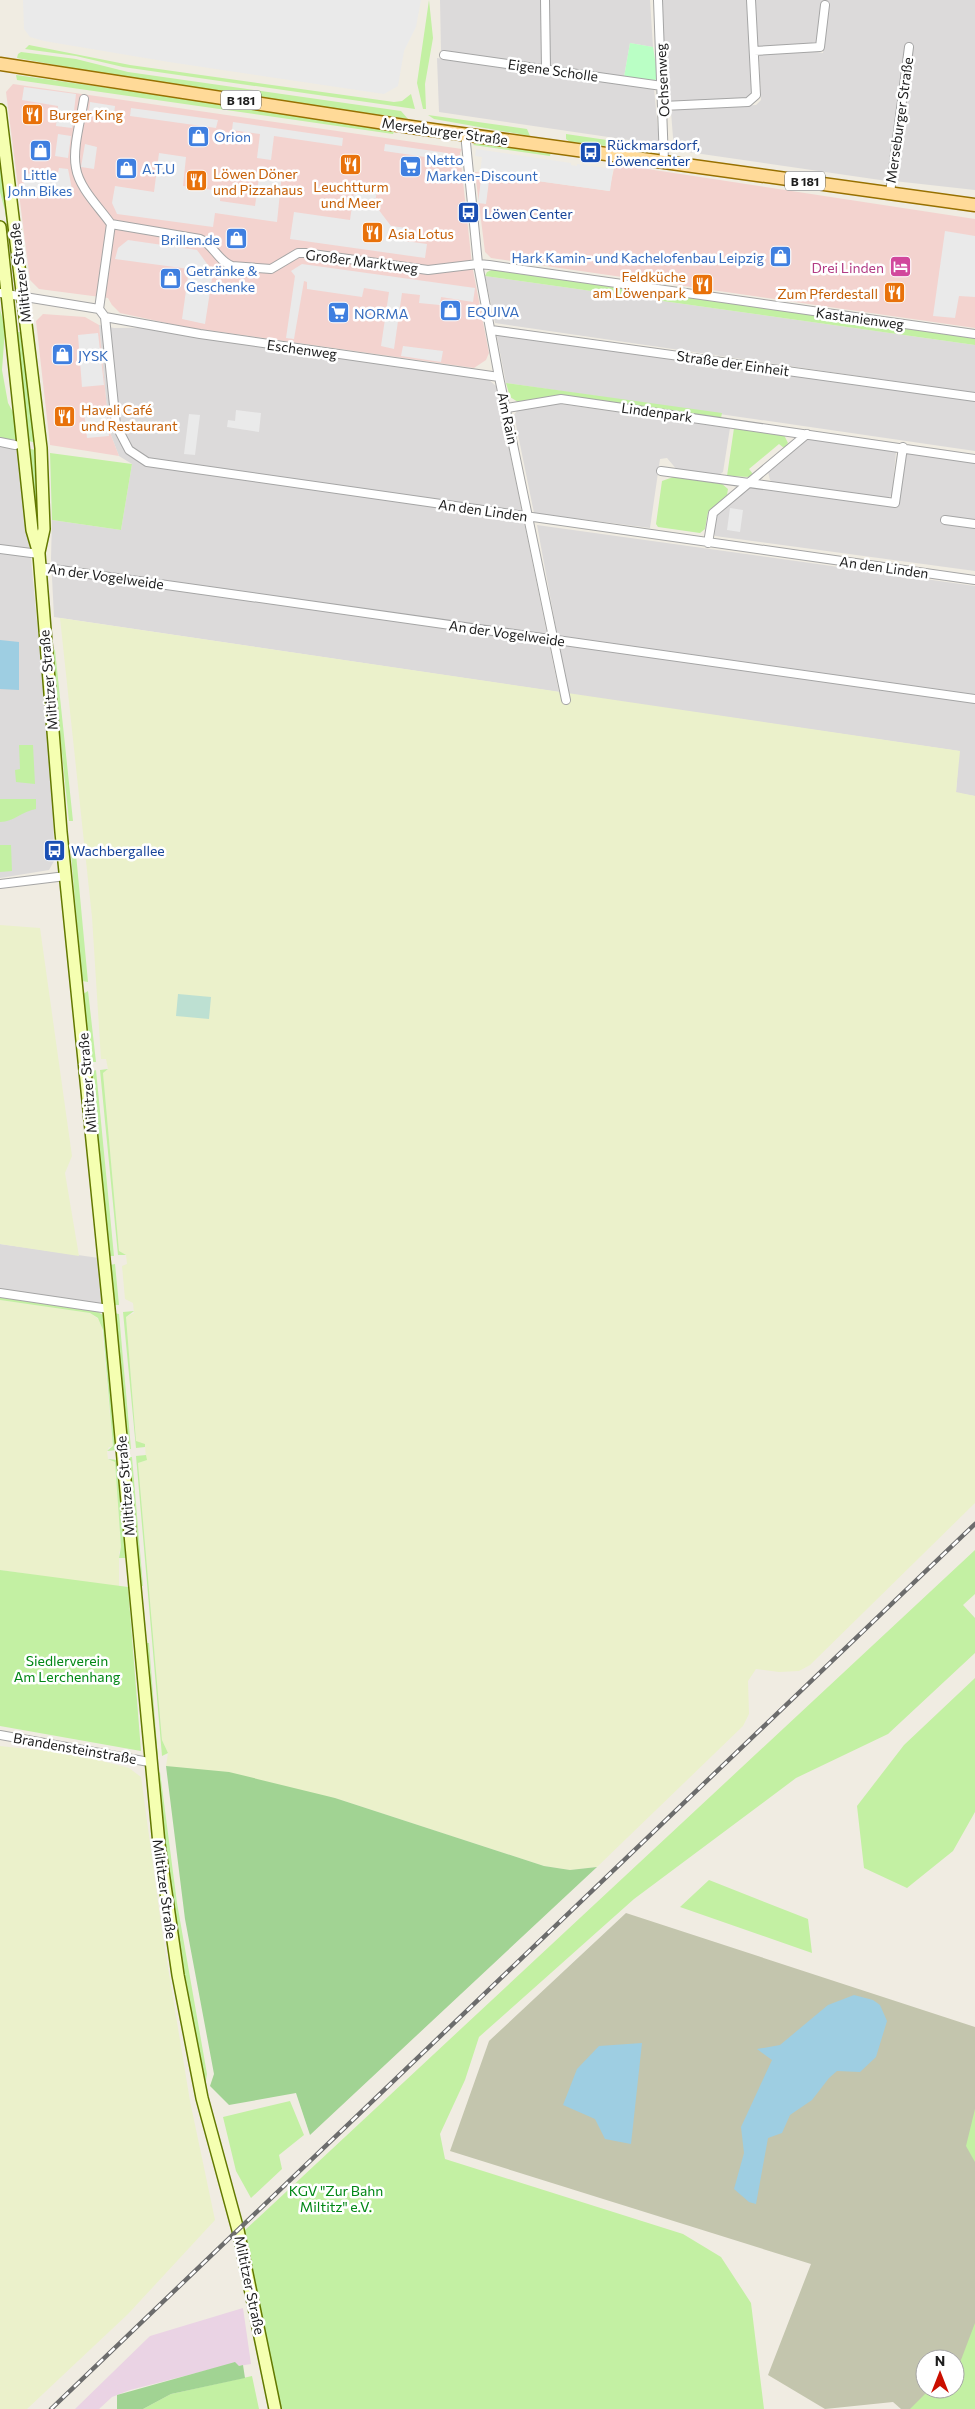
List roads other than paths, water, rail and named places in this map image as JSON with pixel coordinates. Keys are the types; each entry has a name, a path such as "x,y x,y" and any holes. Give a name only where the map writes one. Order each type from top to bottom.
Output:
{"main road":[{"name":"Merseburger Straße","path":"0,64 411,127 975,205"}],"street":[{"path":"545,0 546,69"},
{"name":"Ochsenweg","path":"658,0 664,161"},
{"path":"663,106 748,102 753,99 756,95 751,0"},
{"path":"754,51 820,47 824,5"},
{"name":"Merseburger Straße","path":"890,193 909,47"},
{"name":"Eigene Scholle","path":"444,55 662,86"},
{"path":"84,99 76,169 81,181 111,224 99,309"},
{"name":"Miltitzer Straße","path":"0,110 43,474 44,529 39,554 39,567 66,876 109,1310 150,1762 165,1889 184,2004 204,2103 238,2230 275,2409"},
{"name":"Am Rain","path":"465,133 478,264 499,377 507,408 552,639 566,700"},
{"name":"Großer Marktweg","path":"111,224 200,239 208,244 227,264 271,270 298,253 428,270 478,264"},
{"name":"Miltitzer Straße","path":"0,227 4,294 32,530 39,554"},
{"name":"Kastanienweg","path":"478,264 975,334"},
{"path":"4,294 99,309 105,317"},
{"name":"Eschenweg","path":"105,317 192,332 499,377"},
{"name":"An den Linden","path":"105,317 116,425 126,446 140,459 155,464 975,580"},
{"name":"Straße der Einheit","path":"491,330 975,398"},
{"name":"Lindenpark","path":"507,408 561,399 902,447 928,454 975,459"},
{"path":"708,543 714,514 807,434"},
{"path":"0,442 15,445"},
{"path":"662,472 895,504 902,447"},
{"path":"945,520 975,524"},
{"path":"0,549 39,554"},
{"name":"An der Vogelweide","path":"39,567 975,699"},
{"path":"0,884 66,876"},
{"path":"0,1293 109,1310"},
{"name":"Brandensteinstraße","path":"0,1735 150,1762"}],"water":[{"path":"0,640 19,642 19,690 0,689"},
{"path":"854,1995 873,2000 880,2005 887,2021 876,2057 860,2072 837,2071 812,2100 790,2115 782,2133 768,2138 756,2204 749,2202 734,2189 744,2153 741,2127 772,2060 757,2049 780,2045 828,2005"},
{"path":"642,2043 631,2144 605,2139 595,2119 563,2105 577,2069 599,2046"}],"railway":[{"path":"51,2409 975,1524"}],"place":[{"name":"Burger King","path":"33,114"},
{"name":"Orion","path":"198,136"},
{"name":"Little John Bikes","path":"40,151"},
{"name":"Rückmarsdorf, Löwencenter","path":"591,152"},
{"name":"Leuchtturm und Meer","path":"351,164"},
{"name":"Netto Marken-Discount","path":"410,167"},
{"name":"A.T.U","path":"126,168"},
{"name":"Löwen Döner und Pizzahaus","path":"197,181"},
{"name":"Löwen Center","path":"468,213"},
{"name":"Asia Lotus","path":"372,233"},
{"name":"Brillen.de","path":"236,239"},
{"name":"Hark Kamin- und Kachelofenbau Leipzig","path":"780,257"},
{"name":"Drei Linden","path":"900,267"},
{"name":"Getränke & Geschenke","path":"170,278"},
{"name":"Feldküche am Löwenpark","path":"702,284"},
{"name":"Zum Pferdestall","path":"894,293"},
{"name":"EQUIVA","path":"451,311"},
{"name":"NORMA","path":"338,313"},
{"name":"JYSK","path":"62,355"},
{"name":"Haveli Café und Restaurant","path":"65,417"},
{"name":"Wachbergallee","path":"55,850"}],"park label":[{"name":"Siedlerverein Am Lerchenhang","path":"67,1668"},
{"name":"KGV \"Zur Bahn Miltitz\" e.V.","path":"336,2198"}]}
